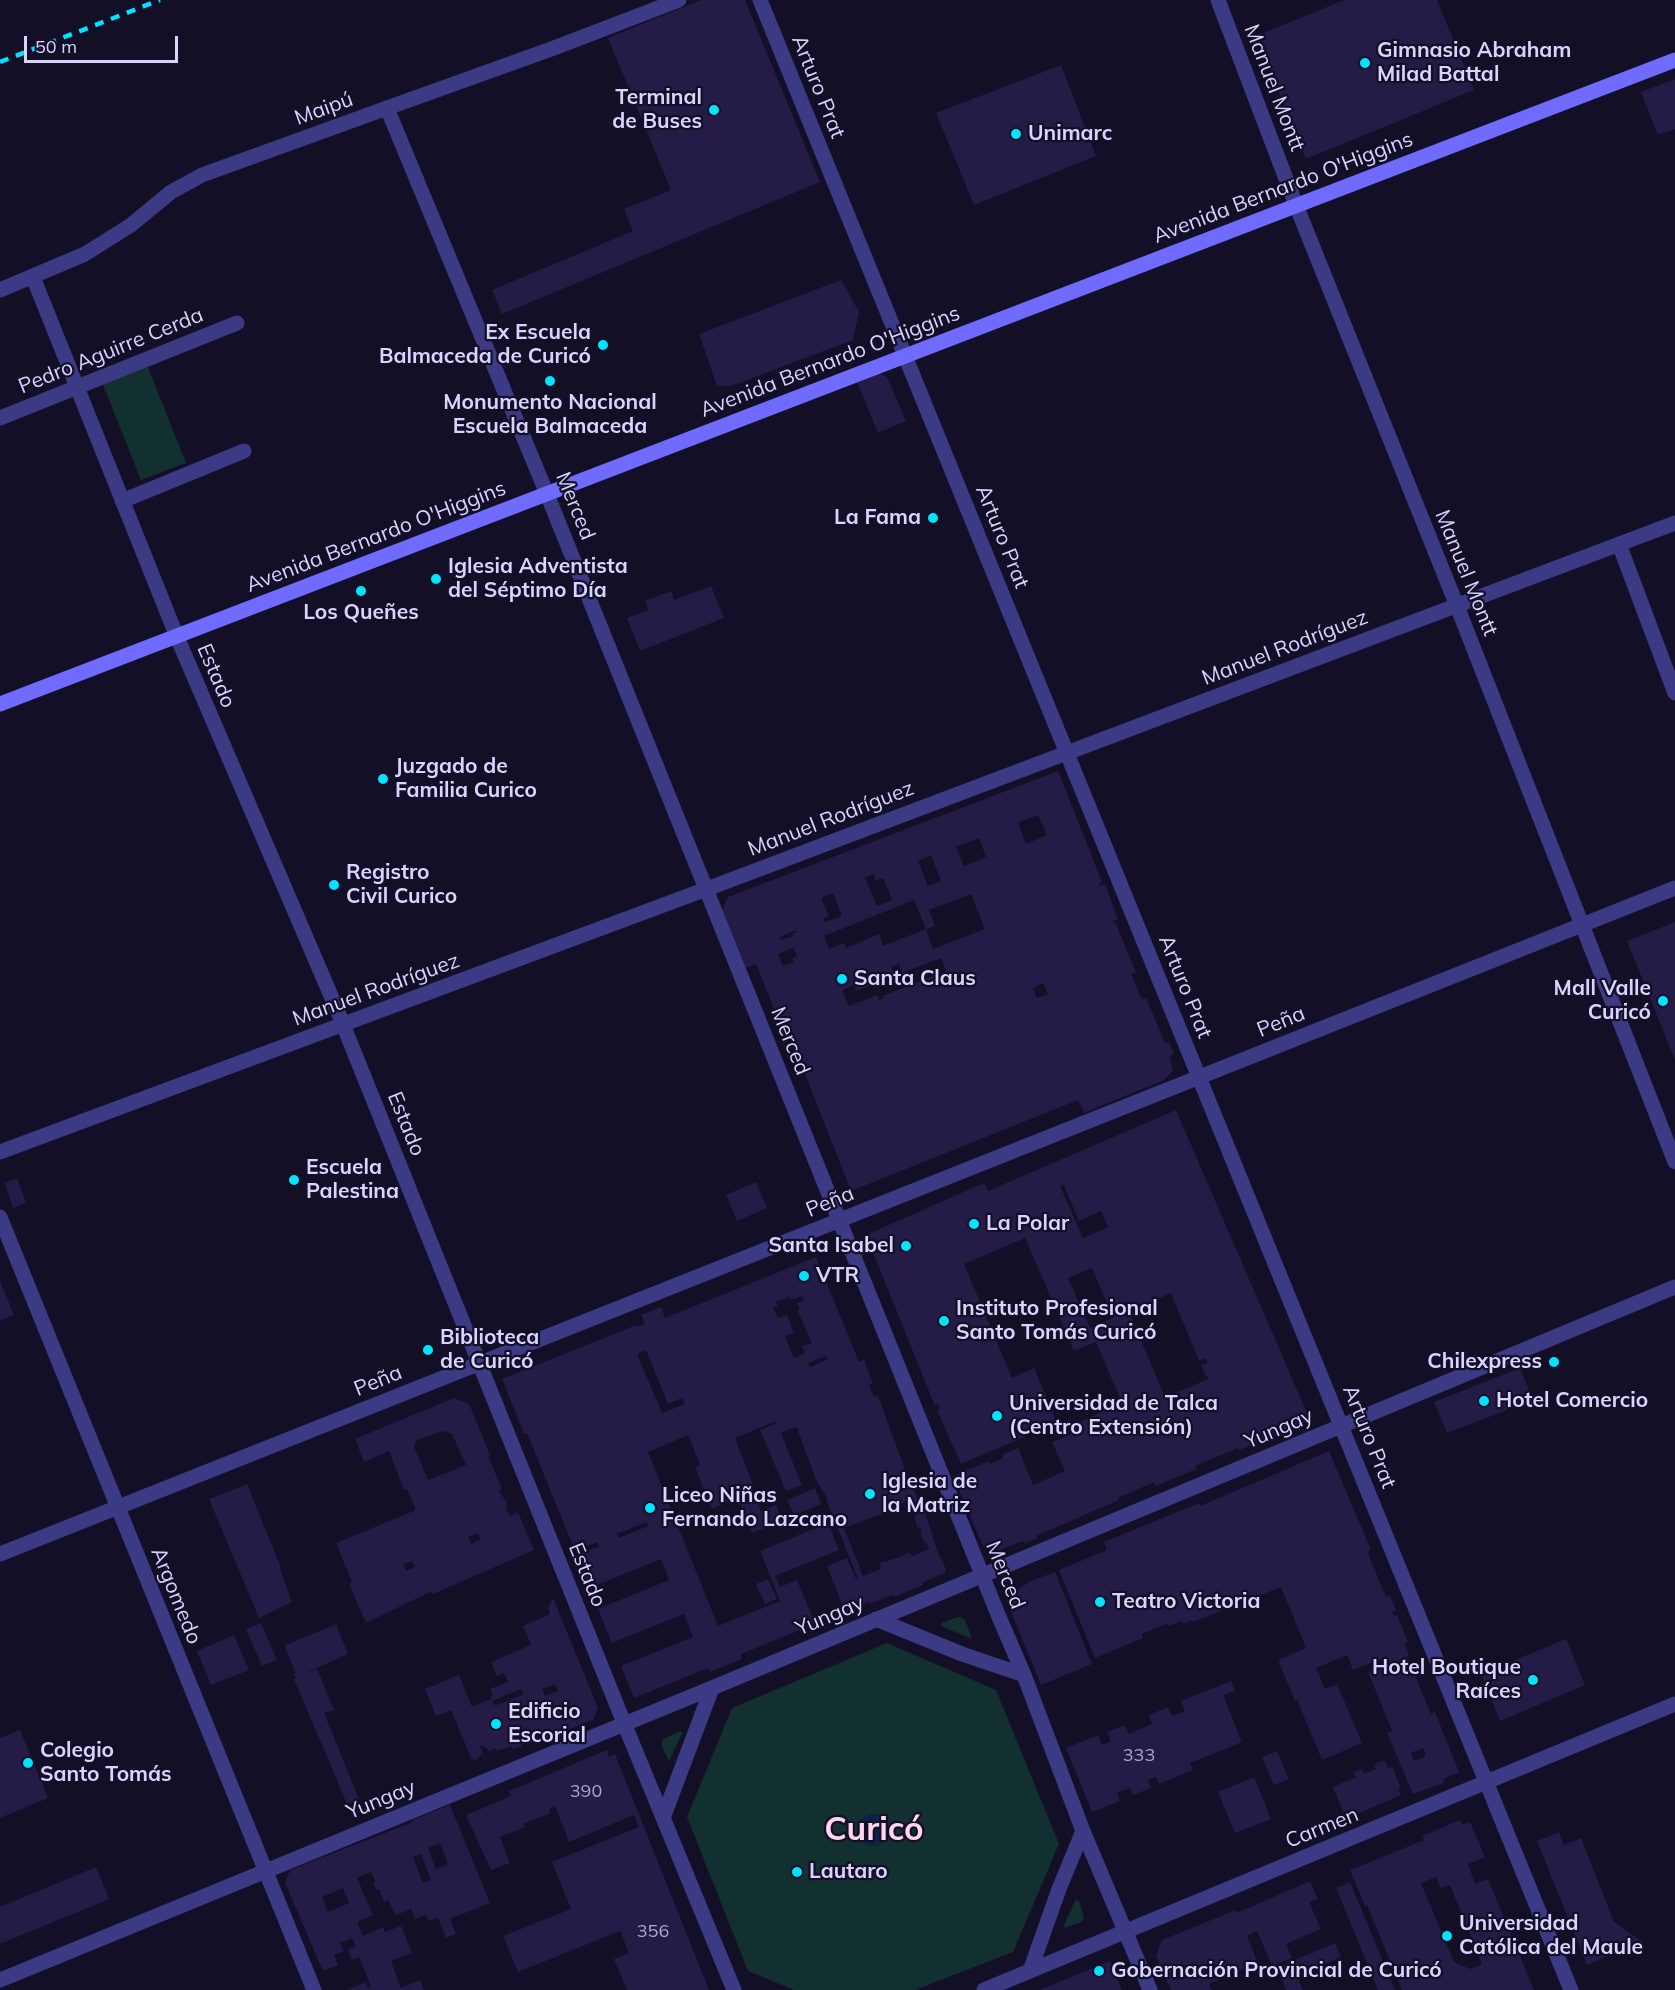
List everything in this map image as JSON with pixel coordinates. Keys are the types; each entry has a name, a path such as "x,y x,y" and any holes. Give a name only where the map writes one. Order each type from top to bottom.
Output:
{"main road":[{"name":"Avenida Bernardo O'Higgins","path":"0,704 1675,60"}],"street":[{"name":"Maipú","path":"0,290 85,254 109,240 171,192 202,174 554,48 679,0"},
{"name":"Arturo Prat","path":"760,0 1572,1990"},
{"name":"Manuel Montt","path":"1218,0 1296,206 1675,1162"},
{"name":"Merced","path":"387,108 548,494 1024,1675 1083,1831 1150,1990"},
{"name":"Estado","path":"33,277 177,637 343,1024 624,1723 735,1989"},
{"name":"Pedro Aguirre Cerda","path":"0,418 237,323"},
{"path":"122,501 244,451"},
{"name":"Manuel Rodríguez","path":"0,1152 706,889 1675,523"},
{"path":"1619,544 1675,693"},
{"name":"Peña","path":"0,1554 1675,888"},
{"name":"Argomedo","path":"0,1217 314,1990"},
{"name":"Yungay","path":"0,1980 712,1688 1675,1287"},
{"path":"876,1619 962,1654 1024,1675"},
{"path":"663,1818 712,1688"},
{"name":"Carmen","path":"984,1990 1675,1704"},
{"path":"1030,1971 1059,1888 1083,1831"}],"green space":[{"path":"146,362 186,463 141,480 101,380"},
{"path":"957,1617 965,1620 972,1639 941,1626 942,1623"},
{"path":"887,1643 996,1690 1059,1844 1013,1952 915,1990 794,1990 748,1971 687,1817 732,1708"},
{"path":"678,1732 682,1734 669,1761 662,1747 662,1740"},
{"path":"1076,1899 1079,1901 1084,1918 1081,1922 1065,1928 1064,1925"}],"water":[{"path":"873,1814 885,1818 889,1830 885,1842 873,1846 861,1842 857,1830 861,1818"}],"building":[{"name":"Terminal de Buses","path":"701,0 745,0 820,182 502,314 492,290 633,231 624,209 671,190 608,38"},
{"name":"Gimnasio Abraham Milad Battal","path":"1344,0 1437,0 1474,90 1306,159 1256,36"},
{"name":"Unimarc","path":"1061,65 1096,156 974,205 936,113"},
{"path":"1675,79 1675,129 1658,135 1641,92"},
{"path":"841,280 859,312 853,340 731,386 717,386 699,334"},
{"path":"876,372 887,377 906,421 878,433 856,380"},
{"path":"711,586 724,618 640,651 627,618 648,610 645,601 671,591 674,600"},
{"path":"1058,771 1102,882 1099,886 1105,884 1118,919 1113,921 1114,924 1116,924 1136,972 1131,974 1142,999 1146,998 1165,1043 1169,1042 1174,1054 1170,1056 1173,1071 1164,1080 1084,1113 1078,1100 851,1191 792,1041 779,1021 756,964 746,968 722,910 728,897","holes":["1038,815 1047,835 1026,844 1018,823","979,838 986,857 964,866 956,847","931,855 941,881 928,886 918,861","873,874 876,881 883,878 892,900 877,906 865,878","833,893 842,916 825,922 824,918 829,916 821,898","971,894 985,929 933,949 926,929 935,926 929,910","914,900 926,929 883,946 879,934 846,948 844,943 829,949 824,936","796,930 793,936 781,940 780,937","793,948 797,956 792,958 794,962 783,966 778,954","941,958 946,971 883,996 884,998 879,1000 877,995 849,1006 842,990 854,985 856,991 895,976 891,967 899,964 902,973","1043,983 1048,994 1037,998 1033,988"]},
{"name":"Mall Valle Curicó","path":"1675,922 1675,1060 1627,941"},
{"path":"1176,1110 1310,1420 1195,1466 1196,1469 1156,1486 1154,1482 1118,1498 1119,1500 1036,1536 1037,1538 1024,1544 1023,1541 997,1551 983,1546 953,1476 989,1461 990,1464 1003,1458 1002,1455 1018,1448 1033,1485 1065,1471 1052,1442 1071,1434 1068,1427 1122,1403 1096,1342 1074,1351 1025,1238 964,1264 1012,1378 1034,1368 1057,1423 961,1464 866,1235 984,1183 988,1191","holes":["1063,1184 1079,1221 1101,1211 1108,1227 1083,1238 1060,1186","1053,1218 1057,1228 1048,1232 1044,1221","1092,1268 1113,1318 1090,1328 1068,1278","1171,1293 1199,1361 1206,1358 1208,1363 1201,1365 1209,1379 1165,1397 1129,1312"]},
{"path":"17,1178 26,1203 13,1208 5,1183"},
{"path":"756,1182 767,1208 737,1221 726,1195"},
{"path":"816,1257 859,1362 864,1360 873,1383 869,1385 874,1397 878,1396 903,1464 925,1512 946,1572 894,1597 892,1595 870,1604 867,1601 845,1612 827,1566 847,1558 856,1579 858,1578 827,1498 816,1480 797,1428 781,1433 802,1485 786,1491 760,1430 777,1423 776,1421 735,1438 761,1511 776,1505 782,1521 752,1533 738,1498 712,1509 695,1467 700,1465 688,1435 648,1452 718,1626 780,1601 760,1551 828,1523 839,1550 775,1576 780,1587 797,1580 815,1624 741,1654 742,1659 710,1672 708,1668 634,1698 621,1666 693,1637 684,1614 612,1643 598,1609 669,1580 661,1559 590,1588 576,1555 599,1546 597,1542 575,1551 527,1433 524,1434 502,1379 636,1325 637,1327 645,1324 641,1315 661,1307 665,1318","holes":["802,1296 804,1300 797,1303 800,1309 797,1310 812,1343 802,1346 805,1353 794,1358 785,1336 794,1333 787,1315 778,1318 773,1308 778,1306 776,1302 789,1297 791,1300","646,1350 668,1404 682,1398 685,1404 662,1413 637,1354","826,1356 828,1359 810,1367 808,1363","910,1500 918,1528 920,1527 922,1532 920,1533 929,1549 913,1556 909,1552 880,1563 881,1569 863,1576 844,1528 895,1509 895,1506","647,1522 648,1526 619,1538 617,1534"]},
{"path":"0,1281 14,1315 0,1321"},
{"name":"Hotel Comercio","path":"1520,1368 1533,1400 1447,1433 1434,1402"},
{"path":"454,1398 469,1404 490,1455 488,1456 502,1489 499,1490 507,1504 506,1508 510,1516 518,1512 534,1550 433,1594 432,1591 366,1623 349,1584 352,1582 336,1543 416,1510 407,1489 404,1490 389,1451 364,1462 355,1439","holes":["443,1431 452,1434 466,1465 428,1480 414,1447 417,1440","478,1533 480,1540 471,1544 468,1537","412,1561 415,1567 406,1571 403,1564"]},
{"path":"1329,1451 1371,1550 1367,1551 1386,1597 1390,1596 1396,1610 1392,1612 1394,1616 1397,1615 1408,1642 1405,1644 1409,1655 1407,1656 1431,1714 1435,1712 1459,1772 1443,1779 1444,1783 1413,1794 1387,1733 1392,1731 1368,1672 1384,1665 1381,1659 1353,1670 1347,1655 1316,1668 1325,1689 1337,1684 1362,1743 1322,1760 1278,1660 1306,1648 1281,1587 1193,1622 1192,1620 1183,1624 1182,1621 1169,1626 1168,1623 1142,1634 1143,1638 1095,1658 1059,1570 1107,1550 1104,1542 1199,1503 1200,1506","holes":["1423,1748 1426,1756 1414,1761 1411,1753"]},
{"path":"247,1484 281,1568 292,1602 259,1618 209,1499"},
{"path":"815,1488 821,1504 794,1515 787,1500"},
{"path":"1055,1572 1092,1664 1041,1685 1005,1597 1031,1581"},
{"path":"768,1579 777,1599 765,1604 756,1584"},
{"path":"553,1598 598,1708 593,1720 542,1740 537,1732 535,1740 521,1745 521,1748 520,1746 513,1749 512,1746 497,1751 496,1748 489,1752 487,1748 480,1746 484,1757 481,1754 476,1761 472,1760 451,1710 436,1716 425,1689 459,1675 472,1707 491,1699 493,1696 490,1689 508,1682 504,1673 497,1676 491,1662 531,1645 523,1626 550,1614 548,1608","holes":["555,1684 558,1691 545,1696 542,1689","521,1689 524,1694 494,1705 492,1701"]},
{"path":"261,1623 277,1660 262,1666 246,1629"},
{"path":"336,1624 348,1654 303,1674 317,1669 334,1710 324,1713 359,1799 347,1804 294,1679 297,1671 285,1648 286,1645"},
{"path":"234,1635 249,1670 211,1685 197,1651"},
{"name":"Hotel Boutique Raíces","path":"1566,1639 1585,1685 1500,1721 1481,1674"},
{"path":"1231,1681 1235,1691 1223,1695 1242,1742 1190,1763 1193,1770 1159,1784 1156,1777 1148,1780 1151,1788 1133,1795 1130,1788 1117,1793 1120,1801 1092,1812 1066,1748 1098,1735 1102,1745 1111,1741 1107,1732 1125,1725 1129,1734 1152,1724 1149,1715 1168,1707 1172,1716 1185,1711 1181,1701"},
{"path":"20,1730 48,1798 0,1818 0,1738"},
{"path":"607,1750 609,1757 615,1754 709,1990 627,1990 614,1959 629,1953 620,1931 518,1972 503,1936 571,1909 552,1862 639,1827 634,1815 569,1842 555,1806 549,1809 551,1813 523,1824 525,1827 500,1837 510,1863 491,1870 466,1815 511,1796 509,1791"},
{"path":"1277,1751 1289,1779 1274,1785 1262,1757"},
{"path":"1384,1760 1388,1768 1392,1767 1401,1788 1398,1789 1401,1795 1346,1819 1333,1787 1356,1777 1353,1772 1362,1769 1364,1774 1376,1769 1374,1764"},
{"path":"1254,1777 1271,1819 1235,1833 1218,1792"},
{"path":"450,1805 490,1903 450,1919 456,1934 446,1938 438,1918 429,1921 426,1915 415,1919 408,1900 411,1909 396,1915 388,1900 384,1902 379,1889 376,1890 373,1883 376,1882 371,1872 357,1878 373,1915 357,1922 363,1936 383,1927 385,1932 401,1926 412,1953 391,1961 401,1988 420,1980 424,1990 347,1990 366,1982 368,1988 371,1986 359,1957 352,1960 348,1950 356,1946 352,1938 340,1943 344,1951 334,1955 338,1965 323,1971 285,1883 290,1870 413,1822 412,1820","holes":["440,1843 448,1864 436,1869 428,1848","421,1854 431,1880 423,1883 413,1857","343,1888 349,1903 328,1912 322,1897"]},
{"name":"Universidad Católica del Maule","path":"1460,1820 1462,1825 1470,1822 1485,1857 1468,1864 1475,1884 1488,1879 1534,1990 1402,1990 1350,1870 1424,1840 1422,1836","holes":["1436,1877 1441,1888 1450,1885 1482,1964 1470,1969 1454,1962 1421,1883"]},
{"path":"1559,1832 1564,1845 1581,1838 1614,1922 1643,1942 1587,1965 1537,1841"},
{"path":"96,1867 109,1899 0,1944 0,1907"},
{"path":"1310,1881 1318,1899 1309,1902 1321,1929 1286,1944 1292,1958 1272,1966 1257,1931 1247,1936 1258,1963 1209,1984 1212,1990 1171,1990 1156,1956 1162,1940 1236,1910 1237,1913"},
{"path":"1350,1882 1395,1990 1378,1990 1336,1888"},
{"path":"1335,1943 1341,1957 1297,1976 1303,1990 1286,1990 1278,1967"},
{"name":"Gobernación Provincial de Curicó","path":"1110,1961 1122,1990 1039,1990 1059,1982"}],"railway":[{"path":"0,62 160,0"}],"place":[{"name":"Gimnasio Abraham Milad Battal","path":"1365,63"},
{"name":"Terminal de Buses","path":"714,110"},
{"name":"Unimarc","path":"1016,134"},
{"name":"Ex Escuela Balmaceda de Curicó","path":"603,345"},
{"name":"Monumento Nacional Escuela Balmaceda","path":"550,381"},
{"name":"La Fama","path":"933,518"},
{"name":"Iglesia Adventista del Séptimo Día","path":"436,579"},
{"name":"Los Queñes","path":"361,591"},
{"name":"Juzgado de Familia Curico","path":"383,779"},
{"name":"Registro Civil Curico","path":"334,885"},
{"name":"Santa Claus","path":"842,979"},
{"name":"Mall Valle Curicó","path":"1663,1001"},
{"name":"Escuela Palestina","path":"294,1180"},
{"name":"La Polar","path":"974,1224"},
{"name":"Santa Isabel","path":"906,1246"},
{"name":"VTR","path":"804,1276"},
{"name":"Instituto Profesional Santo Tomás Curicó","path":"944,1321"},
{"name":"Biblioteca de Curicó","path":"428,1350"},
{"name":"Chilexpress","path":"1554,1362"},
{"name":"Hotel Comercio","path":"1484,1401"},
{"name":"Universidad de Talca (Centro Extensión)","path":"997,1416"},
{"name":"Iglesia de la Matriz","path":"870,1494"},
{"name":"Liceo Niñas Fernando Lazcano","path":"650,1508"},
{"name":"Teatro Victoria","path":"1100,1602"},
{"name":"Hotel Boutique Raíces","path":"1533,1680"},
{"name":"Edificio Escorial","path":"496,1724"},
{"name":"Colegio Santo Tomás","path":"28,1763"},
{"name":"Lautaro","path":"797,1872"},
{"name":"Universidad Católica del Maule","path":"1447,1936"},
{"name":"Gobernación Provincial de Curicó","path":"1099,1971"}],"district":[{"name":"Curicó","path":"874,1830"}]}
